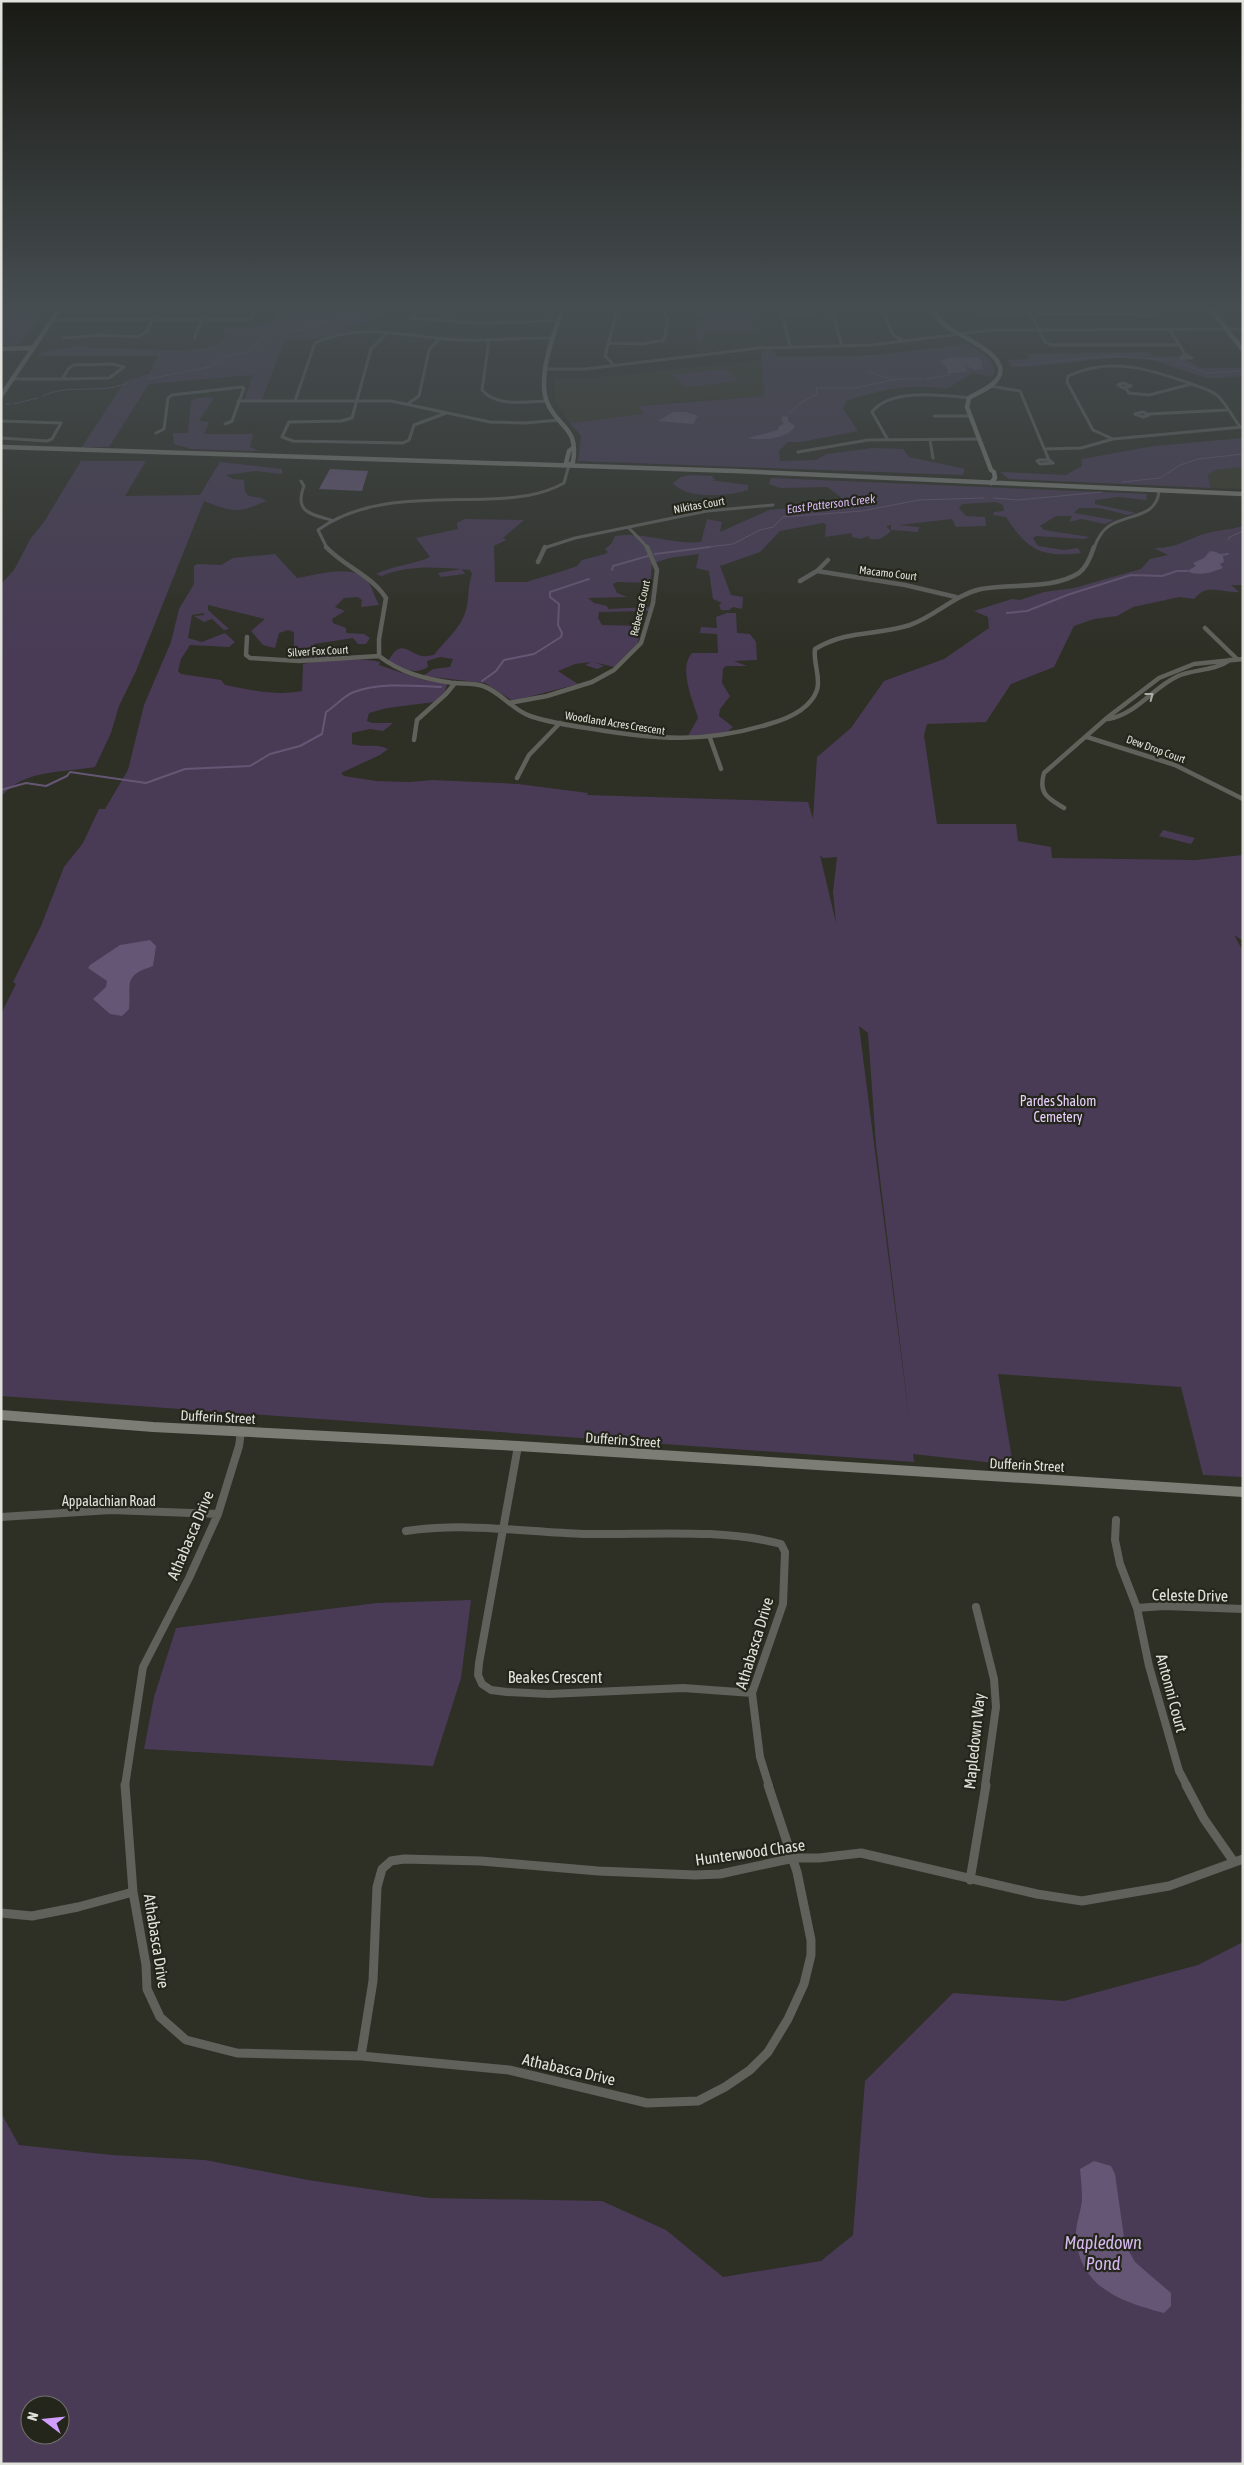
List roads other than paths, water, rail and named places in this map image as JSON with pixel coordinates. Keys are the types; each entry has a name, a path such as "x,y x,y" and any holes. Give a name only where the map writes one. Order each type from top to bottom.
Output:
{"main road":[{"path":"562,423 573,436 573,448 575,451 573,462 569,467"},
{"path":"974,423 994,478 992,483"},
{"path":"1,447 610,468 1243,494"},
{"name":"Dufferin Street","path":"1,1415 241,1432 518,1446 1243,1492"}],"street":[{"path":"1,438 47,441 52,439 61,423"},
{"path":"156,433 164,429 165,423"},
{"path":"287,423 282,437 293,441 403,443 409,440 414,425 419,423"},
{"path":"878,423 888,440"},
{"path":"1033,423 1049,460"},
{"path":"1089,423 1093,430 1113,439"},
{"path":"1044,449 1081,448 1113,439 1241,427"},
{"path":"798,452 859,441 980,439"},
{"path":"930,440 934,458"},
{"path":"379,656 379,639 386,598 371,580 329,550 319,537 318,530 330,520 355,510 402,502 475,500 544,493 564,484 569,467"},
{"path":"301,481 304,486 300,496 301,506 309,514 330,520"},
{"name":"Woodland Acres Crescent","path":"379,656 394,668 422,678 479,685 493,690 510,703 514,709 523,714 560,723 642,738 670,740 710,738 745,733 779,721 805,708 815,695 819,680 813,658 815,649 827,641 841,635 910,625 939,610 956,597 992,586 1062,579 1077,573 1086,567 1100,532 1109,526 1152,508 1157,502 1159,490"},
{"name":"Nikitas Court","path":"538,562 545,547 555,543 706,511 773,505"},
{"name":"Rebecca Court","path":"510,703 546,696 592,682 614,670 641,643 653,603 657,570 650,550 629,528"},
{"path":"800,581 817,571 828,560"},
{"name":"Macamo Court","path":"817,571 857,579 920,586 956,597"},
{"path":"1205,628 1237,659"},
{"name":"Silver Fox Court","path":"246,637 246,655 250,658 309,663 330,659 379,656"},
{"path":"1064,808 1046,797 1041,783 1044,773 1108,719 1108,717 1160,678 1189,665 1222,659 1243,658"},
{"path":"1108,719 1116,719 1133,709 1169,682 1193,670 1228,663 1231,660"},
{"path":"1160,678 1169,682"},
{"path":"414,740 414,729 418,718 445,696 455,682"},
{"path":"1124,706 1133,709"},
{"path":"517,778 530,755 560,723"},
{"name":"Dew Drop Court","path":"1087,736 1175,765 1243,799"},
{"path":"710,738 721,769"},
{"name":"Athabasca Drive","path":"241,1432 239,1446 218,1514 189,1578 143,1667 125,1780 133,1892 146,1965 146,1989 160,2017 186,2040 237,2053 361,2056 509,2070 648,2103 698,2100 725,2087 750,2070 768,2052 788,2019 804,1984 811,1955 811,1940 794,1858 783,1833 760,1757 752,1693 783,1604 786,1552 781,1544 757,1539 696,1534 575,1533 504,1528"},
{"name":"Beakes Crescent","path":"518,1446 479,1663 478,1675 482,1684 492,1690 549,1694 666,1688 752,1693"},
{"name":"Appalachian Road","path":"1,1517 111,1510 218,1514"},
{"name":"Antonni Court","path":"1116,1520 1115,1540 1120,1564 1136,1608 1149,1666 1179,1771 1204,1819 1238,1860"},
{"path":"406,1531 430,1526 504,1528"},
{"name":"Celeste Drive","path":"1136,1608 1164,1606 1243,1609"},
{"name":"Mapledown Way","path":"970,1880 981,1819 996,1707 994,1679 976,1607"},
{"name":"Hunterwood Chase","path":"361,2056 373,1981 378,1887 382,1869 391,1861 404,1859 481,1861 598,1871 695,1875 720,1874 794,1858 819,1858 860,1853 970,1880 1065,1900 1082,1901 1169,1886 1238,1860"},
{"path":"1,1913 32,1916 78,1907 133,1892"}],"water":[{"path":"791,423 795,426 787,434 774,438 748,438 778,430 779,426"},
{"path":"330,469 368,471 362,491 319,489"},
{"path":"1210,551 1223,556 1224,562 1220,564 1223,568 1201,574 1187,571 1196,566 1193,563 1204,558"},
{"path":"150,940 156,946 153,966 137,973 130,981 129,1009 122,1016 110,1014 93,999 106,987 107,981 88,968 120,945"},
{"name":"Mapledown Pond","path":"1094,2161 1111,2166 1115,2174 1125,2244 1135,2262 1171,2293 1171,2306 1164,2313 1133,2304 1106,2290 1095,2281 1079,2255 1076,2228 1082,2200 1080,2169"}],"waterway":[{"name":"East Patterson Creek","path":"1122,482 1160,478 1180,465 1198,459 1243,454"},
{"name":"East Patterson Creek","path":"994,498 1017,500 1102,492"},
{"name":"East Patterson Creek","path":"700,548 733,544 760,530 773,527 783,517 862,511 919,500 984,498"},
{"path":"1229,540 1228,538 1243,531"},
{"name":"East Patterson Creek","path":"655,554 710,547"},
{"path":"1221,555 1228,554"},
{"name":"East Patterson Creek","path":"612,570 613,566 648,556"},
{"path":"1007,613 1027,611 1070,594 1131,575 1162,576 1177,571 1187,571"},
{"name":"East Patterson Creek","path":"482,681 496,671 504,660 534,654 561,637 562,633 558,625 559,604 550,597 550,592 589,579"},
{"name":"East Patterson Creek","path":"1,790 26,783 46,786 67,776 70,772 146,783 185,769 250,766 270,754 300,746 322,734 326,712 354,692 386,686 441,687"}],"park label":[{"name":"Pardes Shalom Cemetery","path":"1058,1110"}]}
